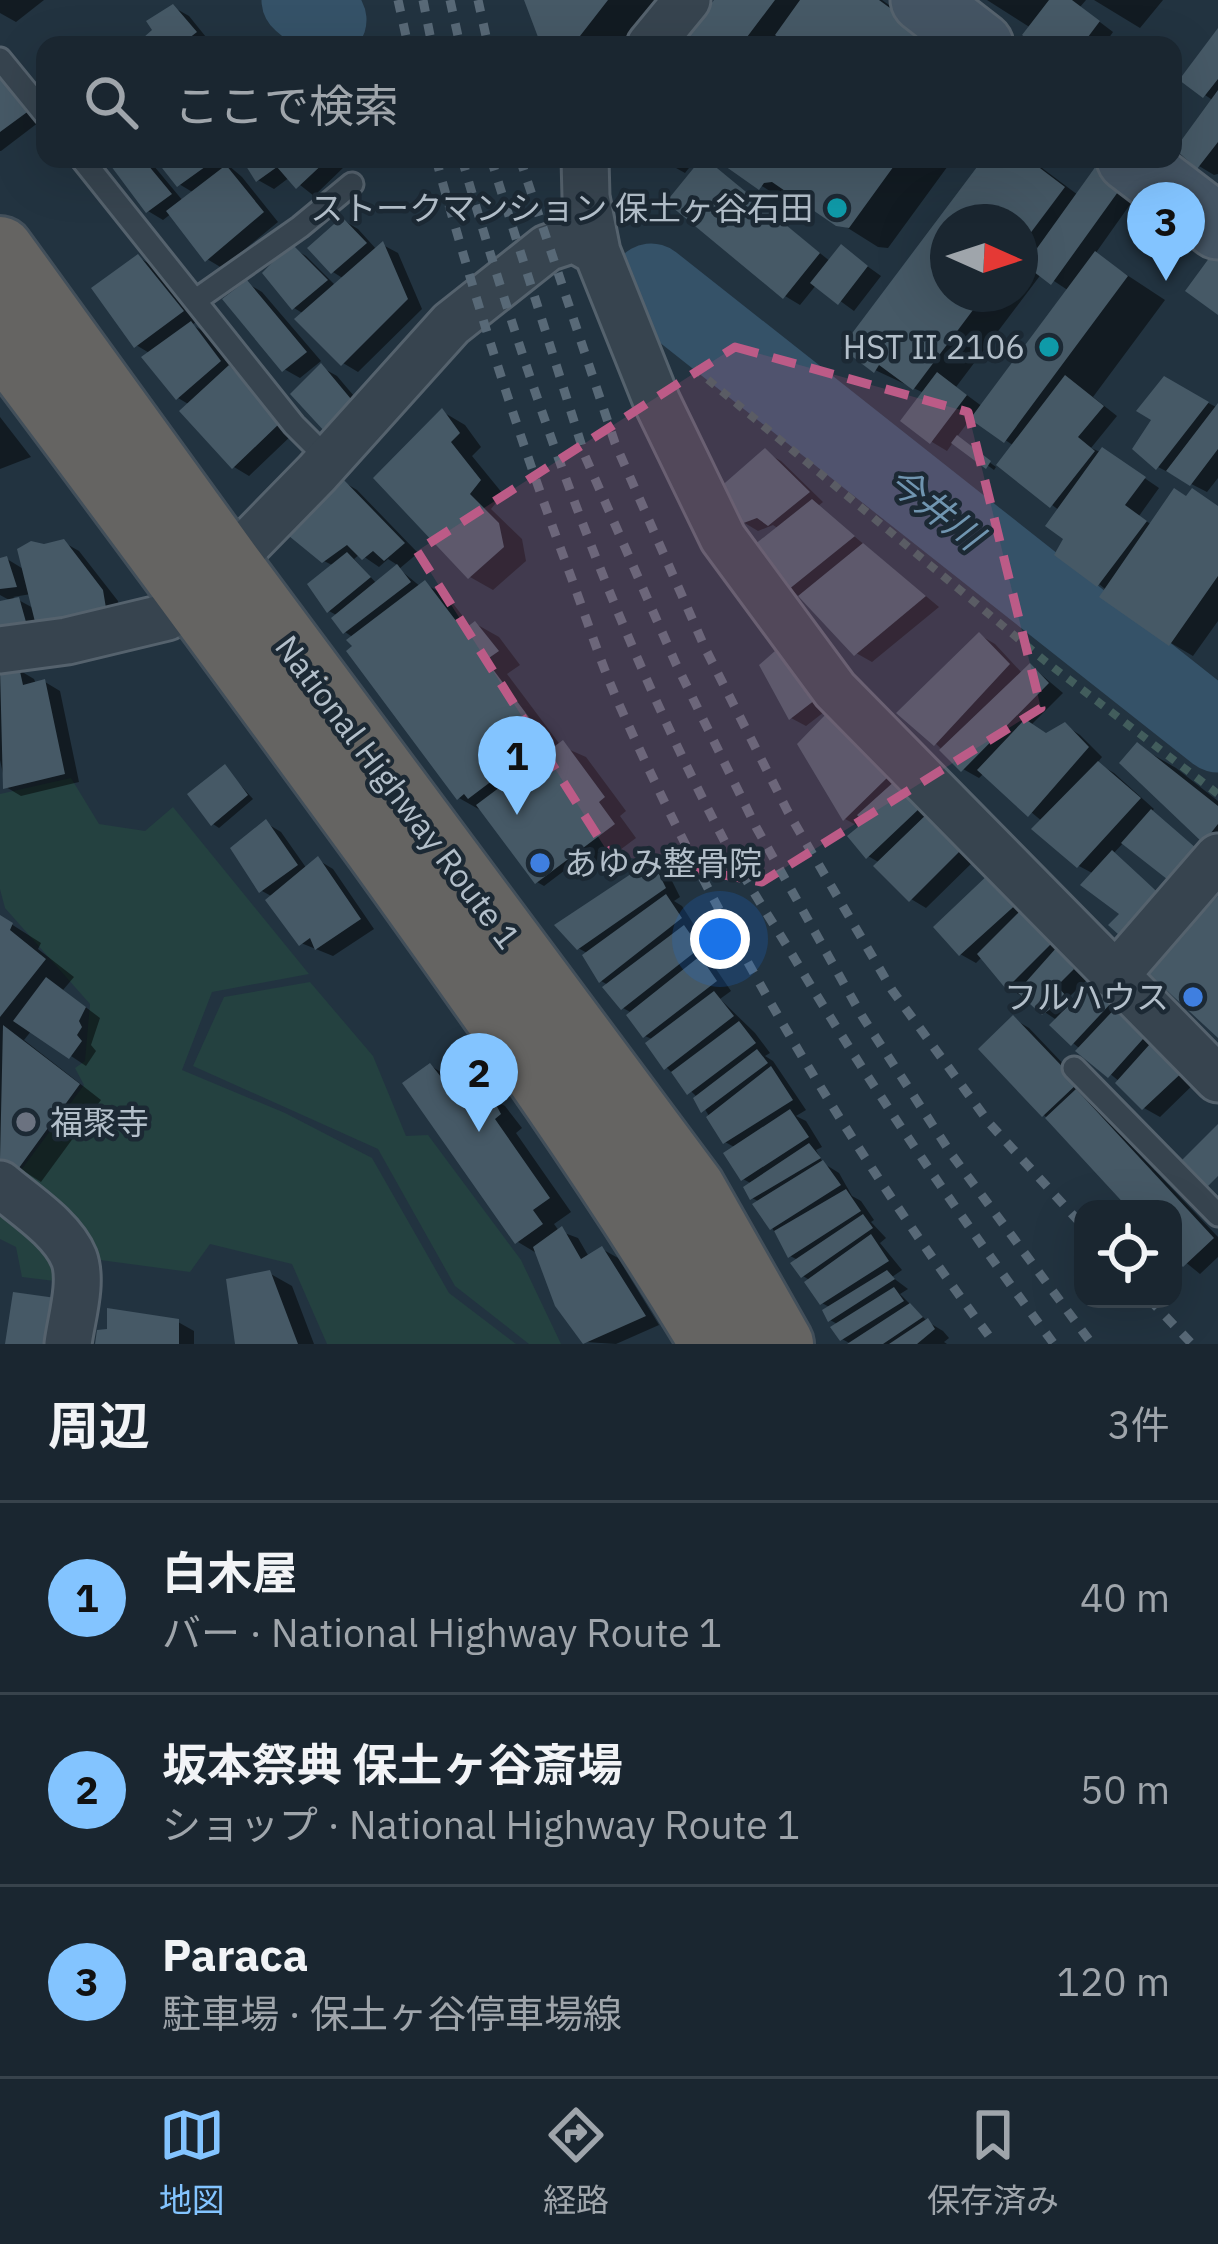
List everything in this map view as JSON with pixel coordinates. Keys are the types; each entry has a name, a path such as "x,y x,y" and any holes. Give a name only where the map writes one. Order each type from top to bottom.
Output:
{"highway":[{"name":"National Highway Route 1","path":"0,250 212,581 644,1226 715,1344"},
{"name":"National Highway Route 1","path":"0,337 212,581 692,1189 780,1344"}],"main road":[{"path":"923,0 969,36"},
{"path":"1141,168 1218,227"}],"street":[{"path":"658,36 688,0"},
{"path":"585,168 597,252 657,402 723,538 835,690 1218,1079"},
{"path":"0,650 67,641 167,617 212,581 476,302 548,248 574,239 597,252"},
{"path":"1115,976 1218,857"},
{"path":"0,1184 56,1233 75,1260 68,1344"}],"lane":[{"path":"0,59 36,103"},
{"path":"95,168 294,425 329,460"},
{"path":"196,300 352,184"},
{"path":"1074,1068 1218,1215"}],"path":[{"path":"690,365 1045,661 1218,794"}],"highlighted area":[{"path":"735,347 968,412 1041,708 762,882 609,854 417,551"}],"green space":[{"path":"71,778 99,824 145,831 173,807 309,974 212,992 182,1070 285,1113 372,1158 449,1293 516,1344 327,1344 292,1264 210,1244 190,1272 85,1258 19,1173 84,1085 75,1068 85,1061 90,1004 5,908 0,889 0,794"},
{"path":"310,982 373,1056 406,1136 428,1135 521,1260 561,1344 529,1344 455,1286 378,1149 193,1066 224,997"},
{"path":"0,1192 22,1211 63,1282 22,1277 16,1247 0,1239"}],"building":[{"path":"524,0 608,0 580,36 538,36"},
{"path":"714,0 775,0 748,36 687,36"},
{"path":"800,0 879,0 929,36 776,36"},
{"path":"1049,0 1072,0 1100,21 1089,36 1022,35"},
{"path":"173,4 197,32 145,36 152,30 146,21"},
{"path":"1218,28 1218,79 1203,98 1182,82"},
{"path":"0,70 30,110 0,132"},
{"path":"1218,90 1218,142 1197,169 1182,155 1182,139"},
{"path":"112,168 150,168 172,194 146,213"},
{"path":"162,168 203,168 177,187"},
{"path":"228,168 264,212 205,262 166,211"},
{"path":"247,168 276,168 256,182"},
{"path":"278,168 318,168 296,189"},
{"path":"694,168 717,168 820,253 783,299 666,202"},
{"name":"ストークマンション 保土ヶ谷石田","path":"728,168 892,168 849,228 836,226 772,182 759,190"},
{"path":"976,168 1040,168 1065,187 1038,223 1038,204 949,204"},
{"path":"1095,168 1114,168 1128,178 1051,285 1038,275 1038,247"},
{"path":"342,217 367,243 331,274 307,248"},
{"path":"930,230 930,312 972,312 913,390 879,365 874,373 841,348"},
{"path":"383,241 408,299 341,366 294,319"},
{"path":"291,243 328,280 292,310 262,273"},
{"path":"841,244 868,266 838,305 810,283"},
{"path":"1218,246 1218,315 1185,291"},
{"name":"HST II 2106","path":"1095,251 1128,276 1004,443 970,419"},
{"path":"138,254 184,311 134,348 91,288"},
{"path":"247,280 307,352 282,372 222,299"},
{"path":"191,321 221,361 176,400 141,357"},
{"path":"321,363 356,405 326,433 290,394"},
{"path":"229,365 280,423 232,469 179,411"},
{"path":"937,372 967,395 930,444 900,421"},
{"path":"1065,375 1104,406 1078,437 1095,451 1050,508 996,465"},
{"path":"1164,376 1209,402 1156,470 1132,449 1151,420 1136,411"},
{"path":"1218,403 1218,449 1190,486 1166,471"},
{"path":"442,408 460,433 451,442 481,480 470,494 499,523 504,547 468,579 373,478"},
{"path":"957,435 991,461 986,469 951,443"},
{"path":"1102,447 1146,477 1125,505 1147,521 1097,587 1054,555 1063,539 1045,526"},
{"path":"765,448 810,492 768,526 757,518 741,524 718,489"},
{"path":"341,477 405,543 384,561 373,551 362,560 347,545 322,563 289,536"},
{"path":"1174,488 1186,496 1192,488 1218,506 1218,576 1169,646 1099,597"},
{"path":"812,499 855,536 788,590 754,545"},
{"path":"64,539 103,590 107,614 36,626 17,549 31,541 44,544"},
{"path":"863,543 926,596 854,656 798,596"},
{"path":"347,552 371,577 327,613 307,584"},
{"path":"7,556 17,587 0,589 0,558"},
{"path":"397,564 411,582 343,634 331,618"},
{"path":"425,580 463,630 475,621 499,651 486,660 546,740 468,799 464,794 457,800 346,651 352,646 346,640"},
{"path":"19,597 26,622 0,627 0,601"},
{"path":"979,632 1010,664 934,746 896,713"},
{"path":"775,651 815,700 789,720 759,665"},
{"path":"1030,663 1049,683 961,772 939,750"},
{"path":"19,667 23,685 45,679 65,774 3,789 0,669"},
{"path":"828,712 888,777 843,821 797,744"},
{"path":"1025,719 1046,733 1065,722 1089,747 1028,817 977,770"},
{"path":"563,740 605,797 599,802 615,824 535,884 476,805"},
{"path":"1137,742 1218,806 1218,824 1203,843 1119,763"},
{"path":"1098,761 1141,798 1077,868 1031,829"},
{"path":"225,764 248,795 211,826 187,794"},
{"path":"897,779 921,807 866,859 847,836 864,822 857,815"},
{"path":"932,809 964,847 909,902 873,866"},
{"path":"1151,809 1196,848 1172,883 1121,843"},
{"path":"266,819 298,865 259,893 230,848"},
{"path":"1112,850 1165,899 1129,944 1108,925 1119,914 1080,885"},
{"path":"318,856 361,919 315,950 310,938 299,946 265,900"},
{"path":"652,860 666,888 577,950 554,925"},
{"path":"992,871 1020,901 959,956 933,927"},
{"path":"666,894 682,918 599,983 582,955"},
{"path":"1218,896 1218,1038 1147,972"},
{"path":"1023,908 1055,940 1006,989 977,954"},
{"path":"0,915 13,923 10,930 46,959 0,1017"},
{"path":"684,925 700,948 621,1010 602,987"},
{"path":"1057,947 1074,969 1057,986 1067,997 1042,1015 1017,992"},
{"path":"700,956 717,981 643,1038 626,1015"},
{"path":"46,977 86,1007 77,1035 82,1041 69,1059 13,1021"},
{"path":"1094,980 1113,1001 1071,1046 1049,1025"},
{"path":"714,991 734,1016 664,1070 645,1043"},
{"path":"1123,1000 1151,1030 1108,1078 1075,1051"},
{"path":"1013,1015 1078,1083 1042,1117 978,1049"},
{"path":"739,1021 756,1043 687,1095 671,1072"},
{"name":"福聚寺","path":"3,1025 80,1084 16,1172 0,1159"},
{"path":"1158,1035 1189,1066 1142,1110 1115,1083"},
{"path":"757,1049 768,1063 701,1113 693,1098"},
{"path":"430,1063 441,1077 457,1066 476,1094 482,1090 490,1102 493,1099 501,1114 495,1119 550,1198 533,1210 543,1224 515,1244 402,1083"},
{"path":"771,1066 793,1100 723,1144 706,1117"},
{"path":"1076,1089 1179,1200 1121,1200 1045,1118"},
{"path":"790,1109 809,1137 741,1181 723,1153"},
{"path":"1218,1124 1218,1176 1207,1187 1181,1161"},
{"path":"809,1143 821,1158 750,1200 743,1187"},
{"path":"823,1160 841,1185 770,1230 752,1204"},
{"path":"846,1189 861,1211 788,1258 774,1231"},
{"path":"1182,1203 1214,1238 1182,1266"},
{"path":"863,1214 873,1228 801,1278 790,1263"},
{"path":"562,1226 581,1259 602,1246 646,1316 583,1344 555,1306 533,1247"},
{"path":"871,1234 889,1261 820,1305 804,1282"},
{"path":"270,1270 298,1344 235,1344 226,1279"},
{"path":"887,1270 895,1279 828,1322 822,1310"},
{"path":"894,1287 904,1301 840,1341 830,1327"},
{"path":"13,1292 63,1299 56,1344 5,1344"},
{"path":"910,1303 923,1317 883,1344 847,1344"},
{"path":"107,1308 179,1319 179,1344 95,1344 97,1330 107,1329"},
{"path":"928,1318 935,1329 917,1344 889,1344"}],"waterway":[{"name":"今井川","path":"302,0 326,20"},
{"name":"今井川","path":"651,284 1218,732"}],"railway":[{"path":"398,0 406,36"},
{"path":"423,0 430,36"},
{"path":"450,0 458,36"},
{"path":"478,0 486,36"},
{"path":"439,168 533,472 605,671 657,787 788,1034 887,1192 995,1344"},
{"path":"465,168 545,421 610,594 726,844 857,1059 1054,1344"},
{"path":"494,168 585,456 676,664 756,827 862,1016 952,1155 1092,1344"},
{"path":"523,168 615,443 705,648 788,812 892,990 990,1124 1074,1216"},
{"path":"1158,1308 1192,1344"}],"place":[{"name":"ストークマンション 保土ヶ谷石田","path":"837,208"},
{"name":"Paraca","path":"1166,281"},
{"name":"HST II 2106","path":"1049,347"},
{"name":"白木屋","path":"517,815"},
{"name":"あゆみ整骨院","path":"540,863"},
{"name":"フルハウス","path":"1193,997"},
{"name":"福聚寺","path":"26,1122"},
{"name":"坂本祭典 保土ヶ谷斎場","path":"479,1132"}]}
